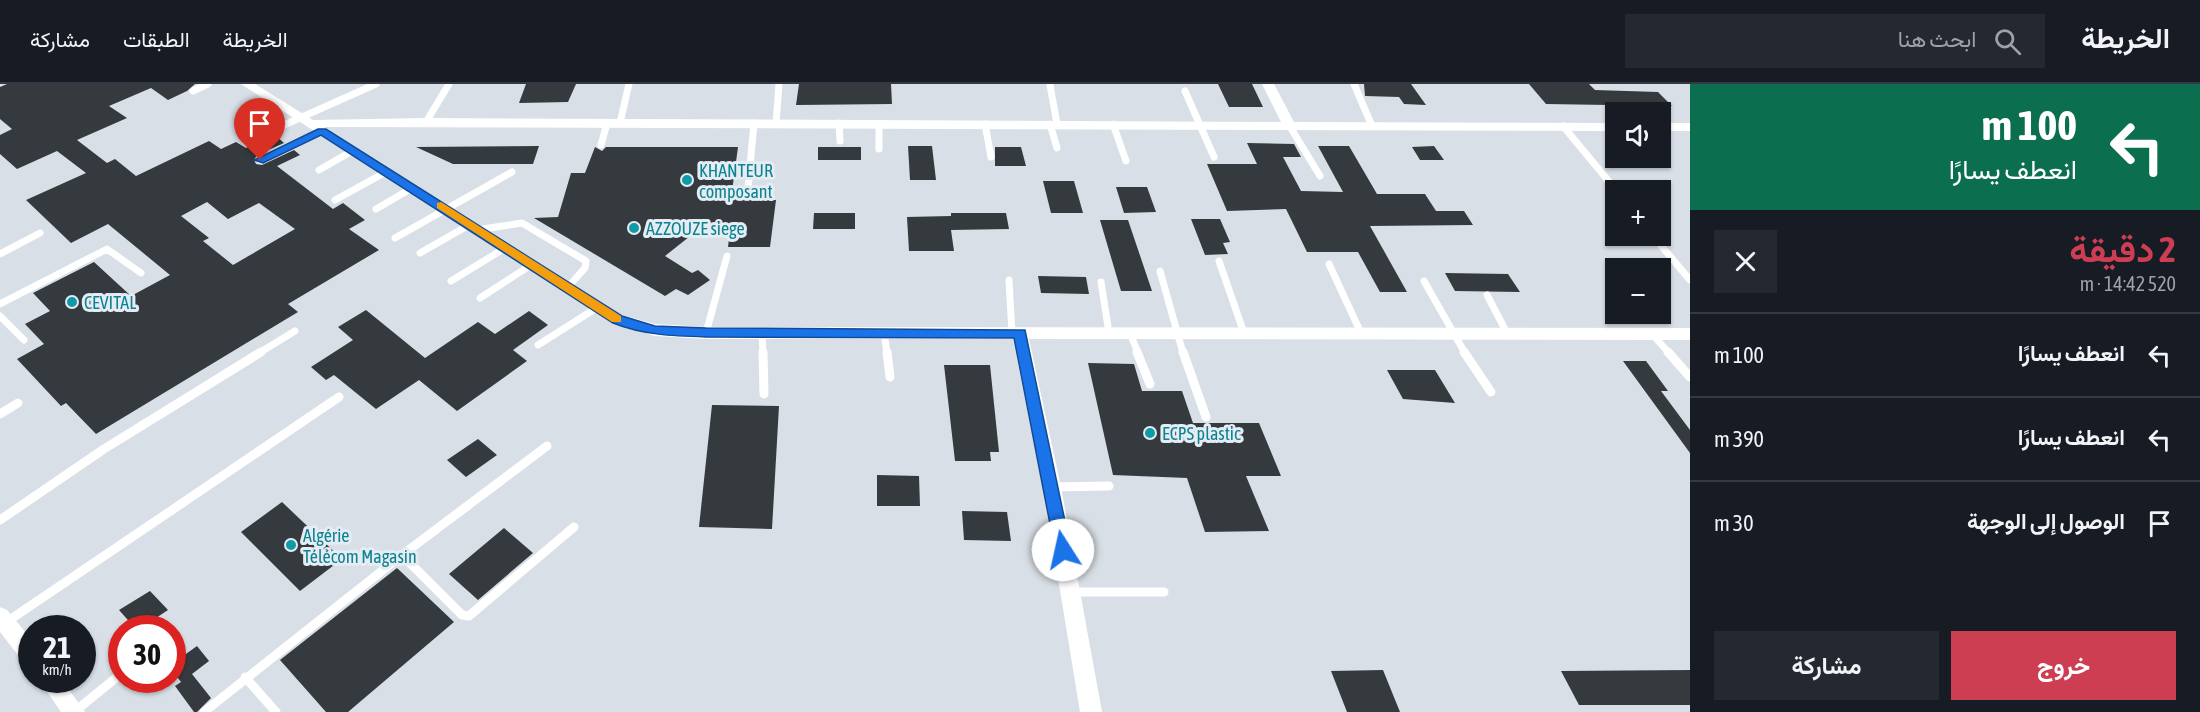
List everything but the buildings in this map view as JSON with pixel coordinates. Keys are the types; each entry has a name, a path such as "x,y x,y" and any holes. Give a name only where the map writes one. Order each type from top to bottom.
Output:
{"street":[{"path":"247,84 354,150 597,307 634,326 655,330 706,333 1690,334"},
{"path":"1268,84 1289,125"},
{"path":"311,124 426,122 1605,127"},
{"path":"1671,127 1690,127"},
{"path":"1016,333 1052,487 1091,712"},
{"path":"3,620 18,639"},
{"path":"59,693 74,712"}],"lane":[{"path":"193,91 208,84"},
{"path":"260,160 311,124 376,84"},
{"path":"426,122 449,84"},
{"path":"602,145 629,84"},
{"path":"776,123 779,84"},
{"path":"1354,84 1372,126"},
{"path":"1050,85 1057,148"},
{"path":"1185,91 1214,157"},
{"path":"748,188 754,123"},
{"path":"839,123 840,141"},
{"path":"246,142 311,124"},
{"path":"879,124 879,149"},
{"path":"985,124 991,157"},
{"path":"1113,124 1126,160"},
{"path":"1289,125 1320,176"},
{"path":"1563,126 1608,180"},
{"path":"319,170 354,150"},
{"path":"335,200 386,172"},
{"path":"395,238 512,172"},
{"path":"376,209 412,188"},
{"path":"420,253 473,227 522,223 586,261 585,268 567,288"},
{"path":"0,254 40,233"},
{"path":"1661,246 1690,280"},
{"path":"451,281 505,248"},
{"path":"0,304 107,249 141,273"},
{"path":"706,333 726,256"},
{"path":"1219,261 1244,333"},
{"path":"1329,264 1361,333"},
{"path":"480,297 531,265"},
{"path":"1160,271 1176,333 1206,417"},
{"path":"1009,280 1016,333"},
{"path":"1424,281 1451,333 1491,392"},
{"path":"1101,282 1109,333"},
{"path":"1487,295 1508,333"},
{"path":"538,345 597,307"},
{"path":"0,316 24,340"},
{"path":"0,520 104,449 295,331"},
{"path":"762,333 764,394"},
{"path":"884,333 890,377"},
{"path":"1130,333 1150,384"},
{"path":"1652,333 1690,377"},
{"path":"3,620 339,397"},
{"path":"0,414 18,403"},
{"path":"204,712 245,677 402,555 547,446"},
{"path":"1052,487 1109,486"},
{"path":"402,555 462,615 469,615 473,614 574,527"},
{"path":"1070,592 1164,592"},
{"path":"245,677 276,712"},
{"path":"74,712 108,684"}],"slow traffic":[{"path":"441,206 616,319"}],"place":[{"name":"KHANTEUR composant","path":"687,180"},
{"name":"AZZOUZE siege","path":"634,228"},
{"name":"CEVITAL","path":"72,302"},
{"name":"ECPS plastic","path":"1150,433"},
{"name":"Algérie Télécom Magasin","path":"291,545"}],"route":[{"path":"260,160 322,131 617,320 634,326 655,330 706,333 1020,333 1063,550"}]}
